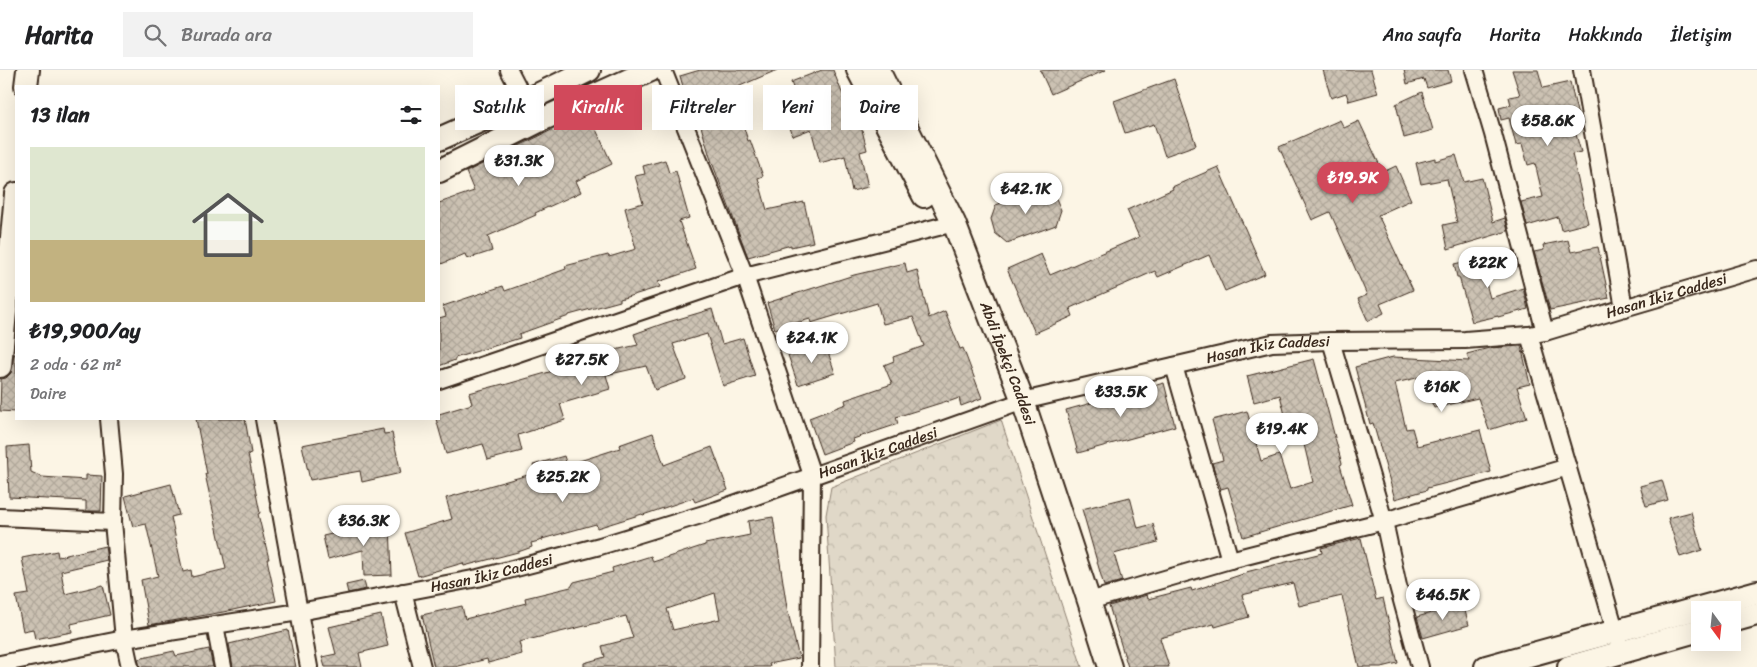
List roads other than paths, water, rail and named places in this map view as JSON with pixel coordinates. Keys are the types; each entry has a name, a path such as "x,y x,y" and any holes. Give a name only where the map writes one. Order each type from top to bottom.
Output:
{"street":[{"path":"26,85 28,70"},
{"path":"508,70 516,85"},
{"path":"544,92 588,70"},
{"path":"440,170 541,120 651,70"},
{"path":"664,70 745,276 812,475 810,667"},
{"path":"440,380 745,276 947,225 858,70"},
{"name":"Abdi İpekçi Caddesi","path":"878,70 1023,401 1110,667"},
{"path":"1474,70 1493,134 1568,467 1618,642"},
{"path":"1582,70 1624,308"},
{"path":"440,139 459,130"},
{"path":"0,366 15,204"},
{"name":"Hasan İkiz Caddesi","path":"0,664 124,639 298,612 478,578 600,546 717,510 1023,401 1174,366 1272,344 1330,341 1465,340 1537,334 1757,269"},
{"path":"1330,341 1384,521 1398,586 1420,667"},
{"path":"1174,366 1230,560"},
{"path":"109,420 114,474 114,522 124,639 130,667"},
{"path":"268,420 308,667"},
{"path":"1089,601 1230,560 1384,521 1568,467"},
{"path":"0,518 114,522"},
{"path":"403,592 422,667"},
{"path":"1570,667 1618,642 1757,592"},
{"path":"1741,618 1757,614"},
{"path":"215,625 223,667"},
{"path":"1486,667 1618,642 1691,631"}]}
